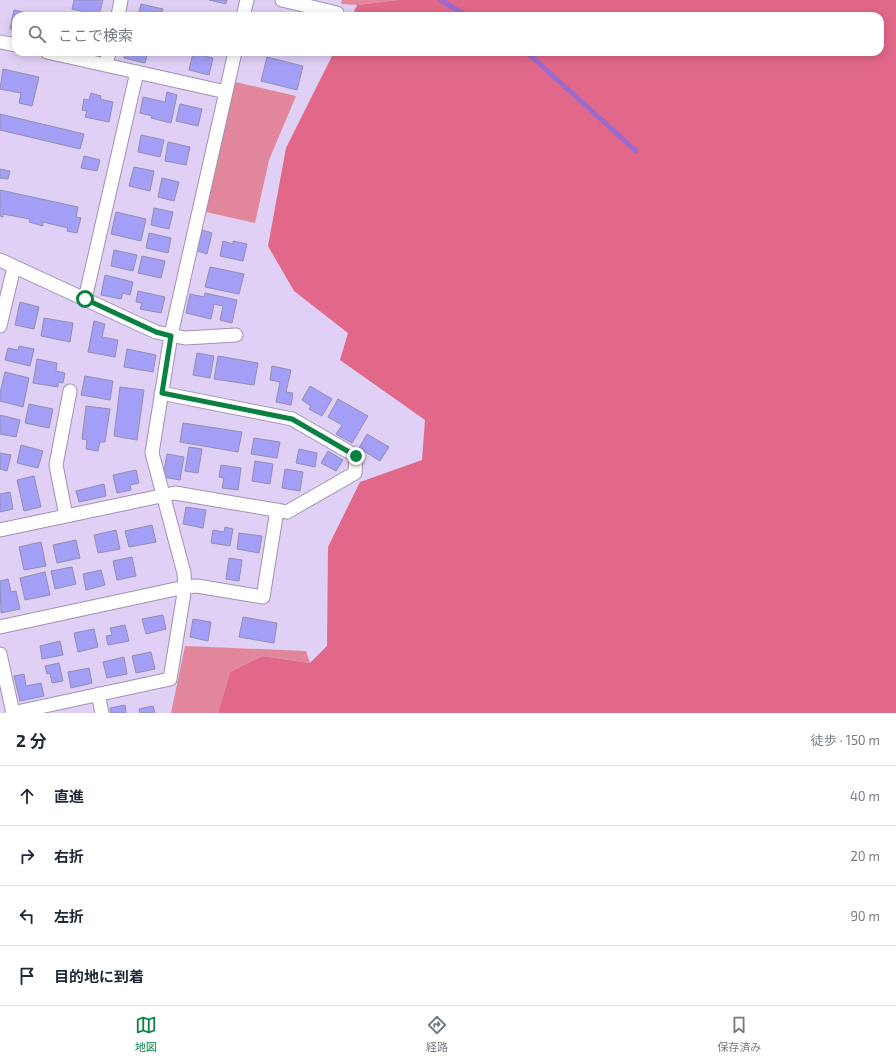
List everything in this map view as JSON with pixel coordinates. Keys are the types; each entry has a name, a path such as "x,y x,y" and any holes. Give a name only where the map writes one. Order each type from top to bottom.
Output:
{"street":[{"path":"119,12 121,0"},
{"path":"244,12 247,0"},
{"path":"282,0 333,12"},
{"path":"0,42 12,44"},
{"path":"65,56 226,92"},
{"path":"106,65 108,56"},
{"path":"0,654 13,713 170,679 186,587 184,572 152,453 171,336 234,56"},
{"path":"85,299 137,72"},
{"path":"0,260 156,332 185,338 236,336"},
{"path":"0,326 14,267"},
{"path":"66,516 56,465 70,391"},
{"path":"0,530 174,493 287,512 355,473 356,456 292,419 162,393"},
{"path":"0,627 186,587 197,586 263,596 277,510"},
{"path":"98,694 102,713"}],"shaded area":[{"path":"342,0 398,0 357,5 341,4"},
{"path":"398,0 896,0 896,713 218,713 230,672 262,656 310,663 327,646 328,547 360,482 422,460 425,420 340,360 348,333 294,291 268,246 286,148 332,56 884,56 884,12 354,12 357,5"},
{"path":"235,82 296,96 269,160 255,223 206,212"},
{"path":"185,646 306,651 310,663 262,656 230,672 218,713 171,713"}],"building":[{"path":"74,0 103,0 100,12 86,12 72,9"},
{"path":"209,0 227,0 226,4"},
{"path":"141,4 163,9 162,12 139,12"},
{"path":"124,56 147,56 145,63 124,58"},
{"path":"192,56 205,56 213,58 209,75 189,70"},
{"path":"267,57 303,66 297,90 261,81"},
{"path":"3,69 39,77 32,106 19,103 21,93 0,89"},
{"path":"167,92 177,95 171,123 151,118 152,116 140,113 143,97 165,102"},
{"path":"91,93 101,96 100,99 113,102 109,122 85,117 87,111 82,110 84,99 89,100"},
{"path":"180,104 202,109 198,126 176,121"},
{"path":"0,114 84,134 80,149 0,130"},
{"path":"141,135 164,140 160,157 138,152"},
{"path":"168,142 190,147 186,165 165,161"},
{"path":"84,156 100,160 97,171 81,168"},
{"path":"134,167 154,171 150,191 129,186"},
{"path":"0,169 10,171 8,179 0,178"},
{"path":"162,178 179,182 174,201 158,197"},
{"path":"0,190 78,207 76,217 81,218 77,233 67,231 68,228 43,222 43,226 29,222 30,219 3,214 3,217 0,216"},
{"path":"154,208 173,212 169,229 151,225"},
{"path":"116,212 146,219 141,241 111,234"},
{"path":"202,230 212,233 207,254 197,251"},
{"path":"149,233 171,238 168,253 146,248"},
{"path":"223,241 233,244 233,241 247,244 243,261 220,256"},
{"path":"114,250 137,255 133,271 111,266"},
{"path":"142,256 165,261 161,278 138,273"},
{"path":"210,267 244,274 239,294 205,287"},
{"path":"105,275 133,282 130,295 123,293 121,299 101,295"},
{"path":"138,291 165,297 161,313 140,309 142,303 136,302"},
{"path":"205,293 237,300 232,323 220,320 223,306 214,304 211,319 186,313 190,294 204,297"},
{"path":"20,302 39,307 34,329 15,325"},
{"path":"44,318 73,323 70,342 41,336"},
{"path":"94,321 105,324 102,337 118,340 115,357 88,352"},
{"path":"19,346 34,349 30,366 5,360 8,348 18,350"},
{"path":"127,349 156,355 153,372 124,367"},
{"path":"197,353 214,356 210,378 193,375"},
{"path":"218,356 258,363 254,385 214,379"},
{"path":"37,359 57,363 56,371 65,373 63,383 58,382 58,387 33,383"},
{"path":"272,366 291,370 286,392 293,393 291,405 276,402 280,382 270,380"},
{"path":"5,372 29,378 23,407 0,401 0,393"},
{"path":"85,376 113,381 110,400 81,395"},
{"path":"310,386 332,399 322,416 309,409 311,406 302,400"},
{"path":"120,387 144,390 137,440 114,436"},
{"path":"338,399 368,416 352,443 336,434 342,425 328,417"},
{"path":"29,404 53,409 49,428 25,423"},
{"path":"86,406 110,409 105,442 100,442 98,451 86,449 87,440 82,439"},
{"path":"0,415 20,420 16,437 0,434"},
{"path":"183,423 242,432 238,452 180,442"},
{"path":"367,434 389,447 380,461 359,448"},
{"path":"254,438 280,442 277,458 251,454"},
{"path":"21,445 43,451 38,468 17,463"},
{"path":"189,447 202,449 198,473 185,471"},
{"path":"299,449 317,453 315,467 296,463"},
{"path":"328,451 343,460 336,471 321,463"},
{"path":"0,453 11,455 7,471 0,469"},
{"path":"167,454 184,457 180,480 163,477"},
{"path":"255,461 273,464 270,484 252,481"},
{"path":"221,465 241,468 238,490 222,488 224,478 219,477"},
{"path":"285,469 303,472 300,491 282,488"},
{"path":"136,470 139,483 130,485 131,490 117,493 113,475"},
{"path":"34,476 41,507 24,511 17,480"},
{"path":"104,484 106,496 79,502 76,491"},
{"path":"10,492 13,509 0,512 0,494"},
{"path":"186,507 206,510 203,528 183,524"},
{"path":"152,525 156,542 129,547 125,531"},
{"path":"225,527 233,529 230,546 211,543 213,530 224,532"},
{"path":"116,530 120,549 98,553 94,535"},
{"path":"239,533 262,536 259,553 237,549"},
{"path":"76,540 80,558 57,563 53,545"},
{"path":"41,542 46,566 24,570 19,547"},
{"path":"132,557 136,576 117,580 113,561"},
{"path":"229,558 242,560 239,581 226,579"},
{"path":"72,567 76,584 55,589 51,571"},
{"path":"101,570 105,585 86,590 83,574"},
{"path":"45,572 50,595 25,600 20,578"},
{"path":"8,579 11,592 16,591 20,609 1,613 0,581"},
{"path":"163,615 166,629 146,634 142,619"},
{"path":"243,617 277,623 274,643 239,637"},
{"path":"193,619 211,622 208,641 190,637"},
{"path":"125,625 129,641 108,645 106,636 112,635 110,628"},
{"path":"94,629 98,647 78,652 74,633"},
{"path":"60,641 63,655 42,659 40,646"},
{"path":"151,652 155,669 136,673 132,656"},
{"path":"124,657 127,674 107,678 103,662"},
{"path":"59,663 63,681 52,683 50,673 47,674 45,666"},
{"path":"89,668 92,683 71,688 68,672"},
{"path":"24,674 26,686 41,683 44,696 20,701 14,676"},
{"path":"125,705 126,713 111,713 110,708"},
{"path":"153,706 155,713 140,713 139,709"}],"waterway":[{"path":"441,0 460,12"},
{"path":"531,56 636,151"}],"route":[{"path":"85,299 156,332 171,336 162,393 292,419 356,456"}]}
